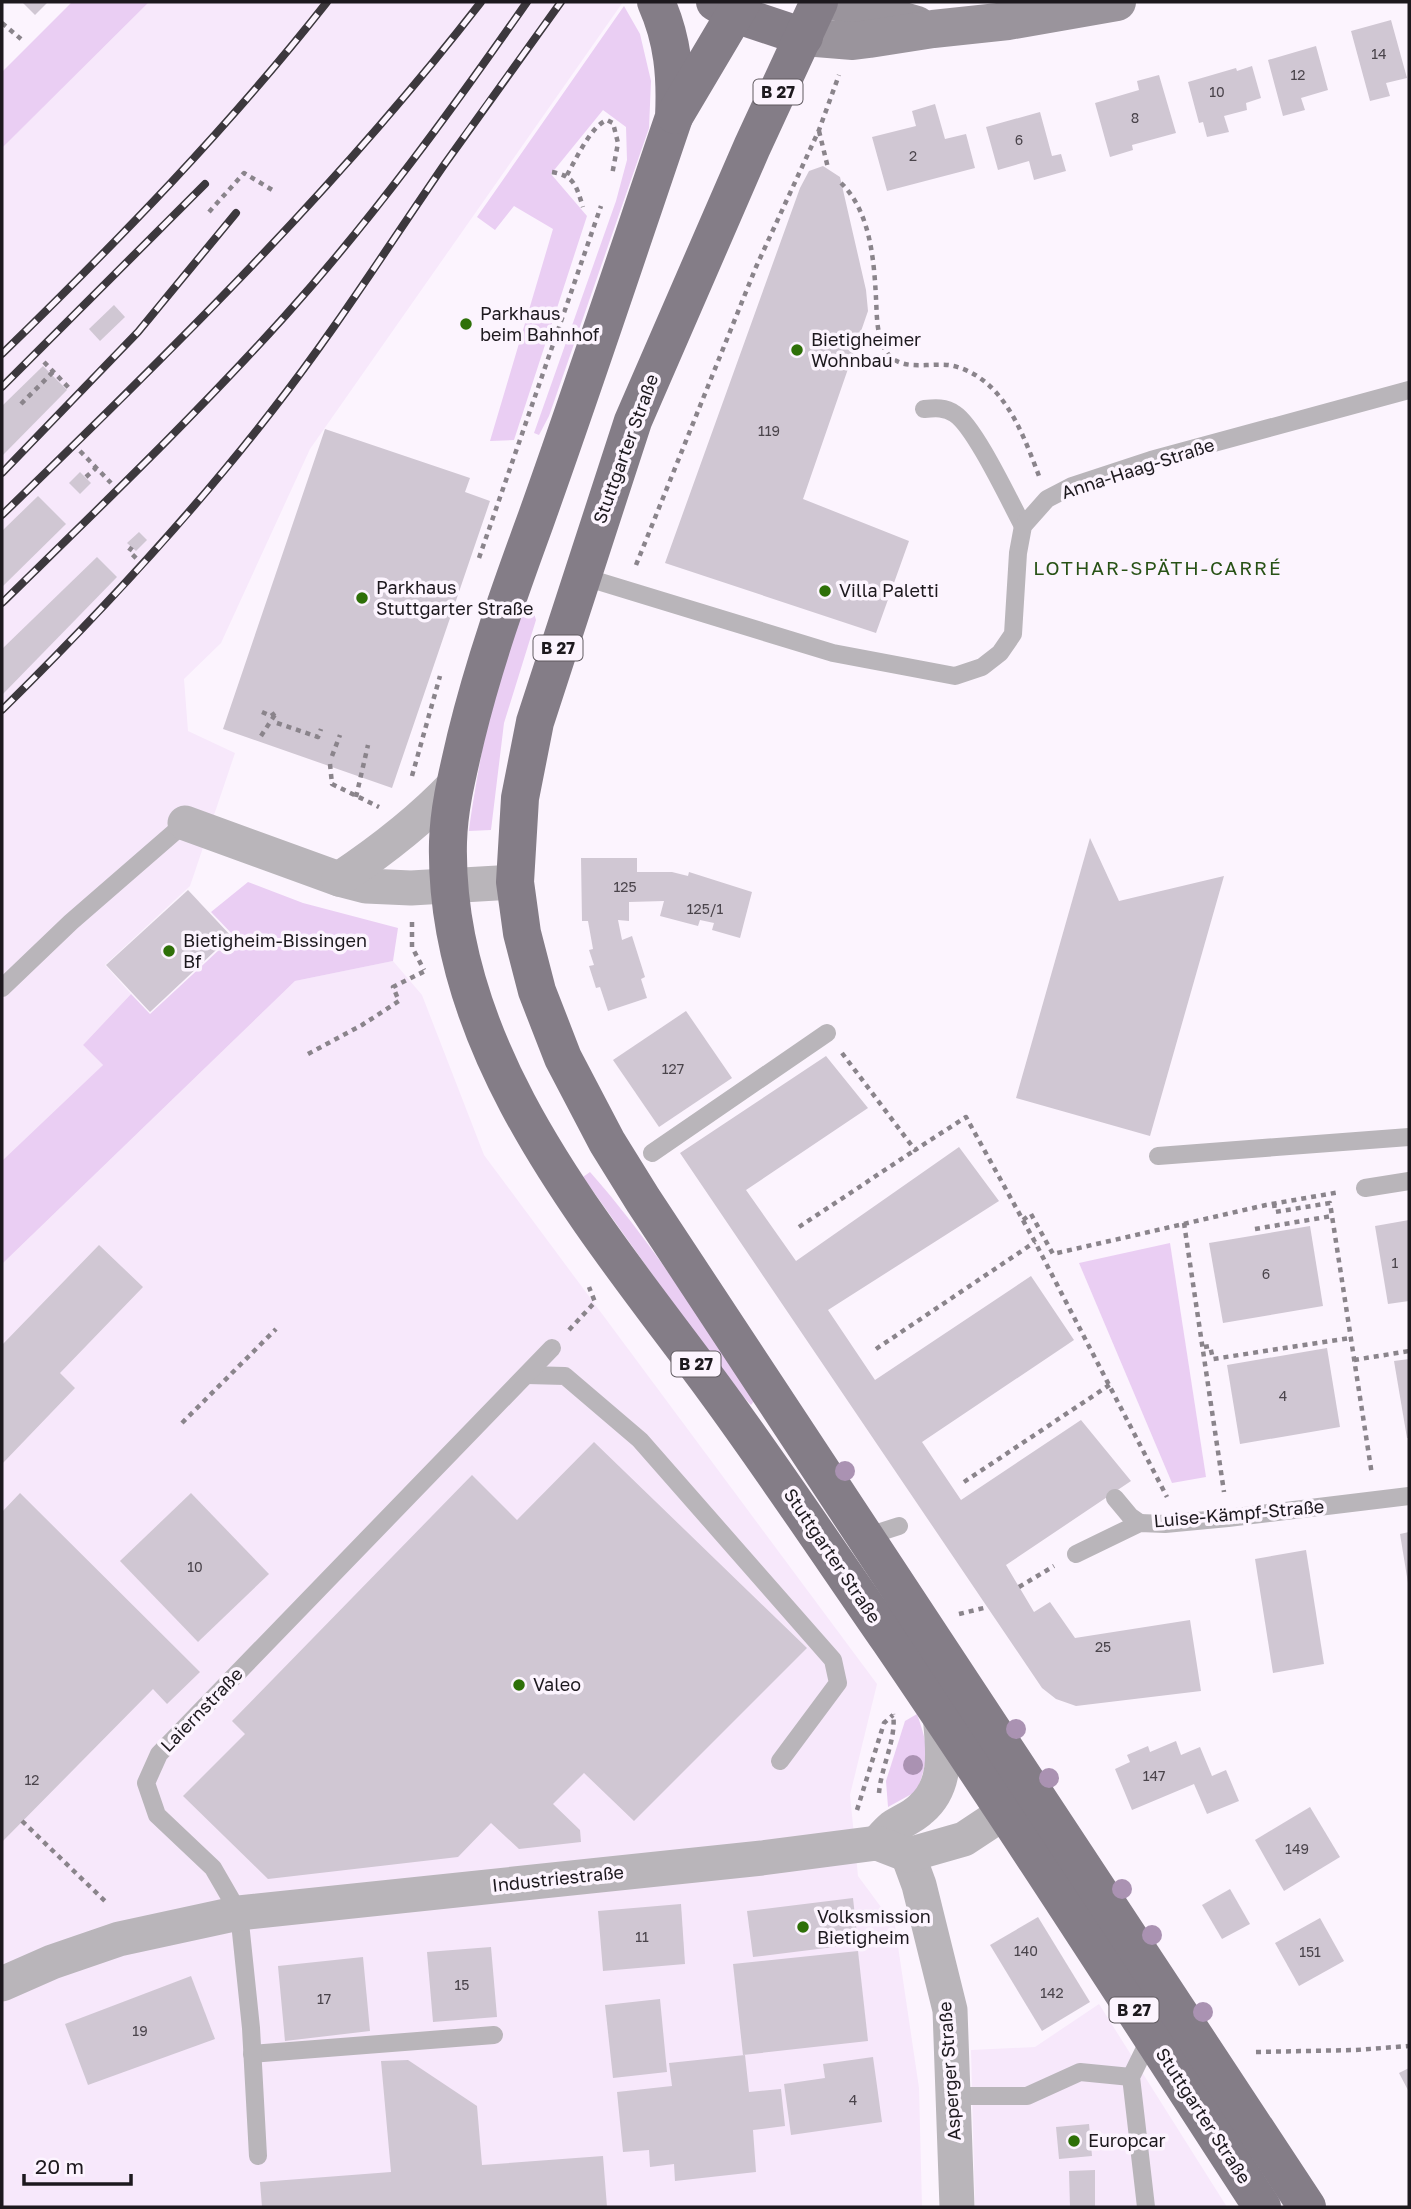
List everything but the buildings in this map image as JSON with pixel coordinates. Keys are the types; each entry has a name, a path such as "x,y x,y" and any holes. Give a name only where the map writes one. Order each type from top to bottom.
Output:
{"main road":[{"name":"Stuttgarter Straße","path":"656,2 666,24 672,52 676,82 674,117 493,639 454,785 448,841 449,887 453,927 464,975 476,1014 509,1086 555,1169 609,1248 757,1448 940,1715 1019,1803 1307,2207"},
{"name":"Stuttgarter Straße","path":"819,2 633,421 581,576 535,722 526,760 520,798 515,881 522,933 537,991 563,1058 607,1142 643,1200 882,1531 1019,1803 1152,2036 1262,2207"},
{"path":"838,2 860,10 943,19"},
{"path":"804,37 853,41 943,19 1117,2"},
{"name":"B 27","path":"674,117 731,6 804,37"}],"street":[{"name":"Stuttgarter Straße","path":"339,879 426,814 454,785"},
{"path":"185,823 339,879 366,886 449,887 515,881"},
{"path":"892,1849 891,1828 920,1811 940,1783 943,1755 940,1715"},
{"name":"Industriestraße","path":"239,1913 762,1858 892,1849 964,1839 1019,1803"},
{"name":"Asperger Straße","path":"892,1849 919,1885 950,2010 957,2207"},
{"path":"2,1984 51,1962 119,1938 239,1913"}],"lane":[{"name":"Anna-Haag-Straße","path":"1023,526 1048,499 1072,486 1151,460 1409,390"},
{"path":"581,576 833,653 955,676 982,667 1000,653 1013,634 1018,553 1023,526 977,442 958,415 944,408 924,409"},
{"path":"2,988 71,922 185,823"},
{"path":"652,1153 832,1039"},
{"path":"1158,1156 1409,1136"},
{"path":"1365,1188 1409,1181"},
{"name":"Laiernstraße","path":"239,1913 213,1868 158,1815 146,1783 159,1754 552,1348"},
{"path":"527,1375 565,1376 640,1440 834,1660 838,1683 780,1762"},
{"name":"Luise-Kämpf-Straße","path":"1076,1554 1140,1523 1228,1518 1409,1496"},
{"path":"1115,1498 1130,1516 1140,1523"},
{"path":"239,1913 253,2054 258,2156"},
{"path":"253,2054 494,2035"},
{"path":"1146,2207 1132,2077 1152,2036"},
{"path":"953,2096 1027,2096 1080,2072 1132,2077"}],"path":[{"path":"2,23 21,39"},
{"path":"626,590 756,267 819,130 842,67"},
{"path":"567,175 583,145 601,122 607,120 613,122 618,142 610,181"},
{"path":"819,130 828,168"},
{"path":"552,172 567,175 578,192 583,207"},
{"path":"209,212 244,173 274,191"},
{"path":"841,183 851,193 862,214 867,233 882,344 890,356 905,364 953,366 969,372 999,395 1019,426 1048,499"},
{"path":"44,362 70,389"},
{"path":"21,404 53,372"},
{"path":"80,451 111,483"},
{"path":"86,477 96,468"},
{"path":"124,546 130,549 139,561"},
{"path":"261,736 276,713 271,716 262,712"},
{"path":"277,723 318,737 321,729"},
{"path":"332,756 340,735"},
{"path":"356,797 368,745"},
{"path":"330,764 332,784 384,808"},
{"path":"308,1054 362,1025 399,1001 393,988 425,971"},
{"path":"832,1039 915,1150"},
{"path":"799,1227 966,1117 1111,1384 1180,1522"},
{"path":"1023,1220 1031,1214 1053,1254 1274,1203 1365,1188"},
{"path":"1274,1203 1275,1212 1330,1203 1376,1500"},
{"path":"1255,1229 1332,1216"},
{"path":"1184,1223 1228,1518"},
{"path":"876,1349 1035,1242"},
{"path":"552,1348 595,1302 585,1279"},
{"path":"182,1423 276,1329"},
{"path":"1204,1347 1210,1346 1213,1359 1350,1338"},
{"path":"1354,1360 1409,1351"},
{"path":"964,1482 1111,1384"},
{"path":"1019,1587 1076,1554"},
{"path":"958,1614 988,1607"},
{"path":"22,1821 108,1905 119,1938"},
{"path":"1256,2052 1409,2046"}],"shaded area":[{"path":"72,2 149,2 2,148 2,72"},
{"path":"149,2 623,2 310,449 221,643 184,679 188,731 235,753 190,886 105,965 131,994 83,1045 103,1065 2,1166 2,148"},
{"path":"624,6 640,34 651,81 649,128 549,416 539,435 534,433 616,201 627,160 626,127 603,110 551,174 587,216 514,440 490,441 553,229 514,206 495,230 477,217"},
{"path":"531,603 536,620 504,723 491,830 469,831 483,747 500,674 509,643 520,618"},
{"path":"248,882 303,903 398,928 393,961 295,981 2,1264 2,1161 103,1065 83,1045 131,994 150,1014 234,936 211,912"},
{"path":"393,961 422,995 484,1155 877,1684 850,1795 858,1876 895,1926 919,2088 922,2207 2,2207 2,1264 295,981"},
{"path":"590,1172 676,1283 754,1401 751,1405 726,1378 583,1177"},
{"path":"1170,1243 1206,1477 1172,1483 1079,1263"},
{"path":"917,1714 926,1752 921,1779 917,1791 888,1807 886,1781 905,1721"},
{"path":"1099,2004 1227,2207 975,2207 971,2050 1035,2047"}],"railway":[{"path":"2,354 211,139 327,2"},
{"path":"2,515 190,330 311,203 481,2"},
{"path":"2,603 181,426 318,279 410,163 527,2"},
{"path":"2,710 141,566 240,452 338,321 444,165 561,2"},
{"path":"2,387 205,184"},
{"path":"2,473 138,332 236,213"}],"place":[{"name":"Parkhaus beim Bahnhof","path":"466,324"},
{"name":"Bietigheimer Wohnbau","path":"797,350"},
{"name":"Villa Paletti","path":"825,591"},
{"name":"Parkhaus Stuttgarter Straße","path":"362,598"},
{"name":"Bietigheim-Bissingen Bf","path":"169,951"},
{"name":"Valeo","path":"519,1685"},
{"name":"Volksmission Bietigheim","path":"803,1927"},
{"name":"Europcar","path":"1074,2141"}],"district":[{"name":"LOTHAR-SPÄTH-CARRÉ","path":"1158,568"}]}
